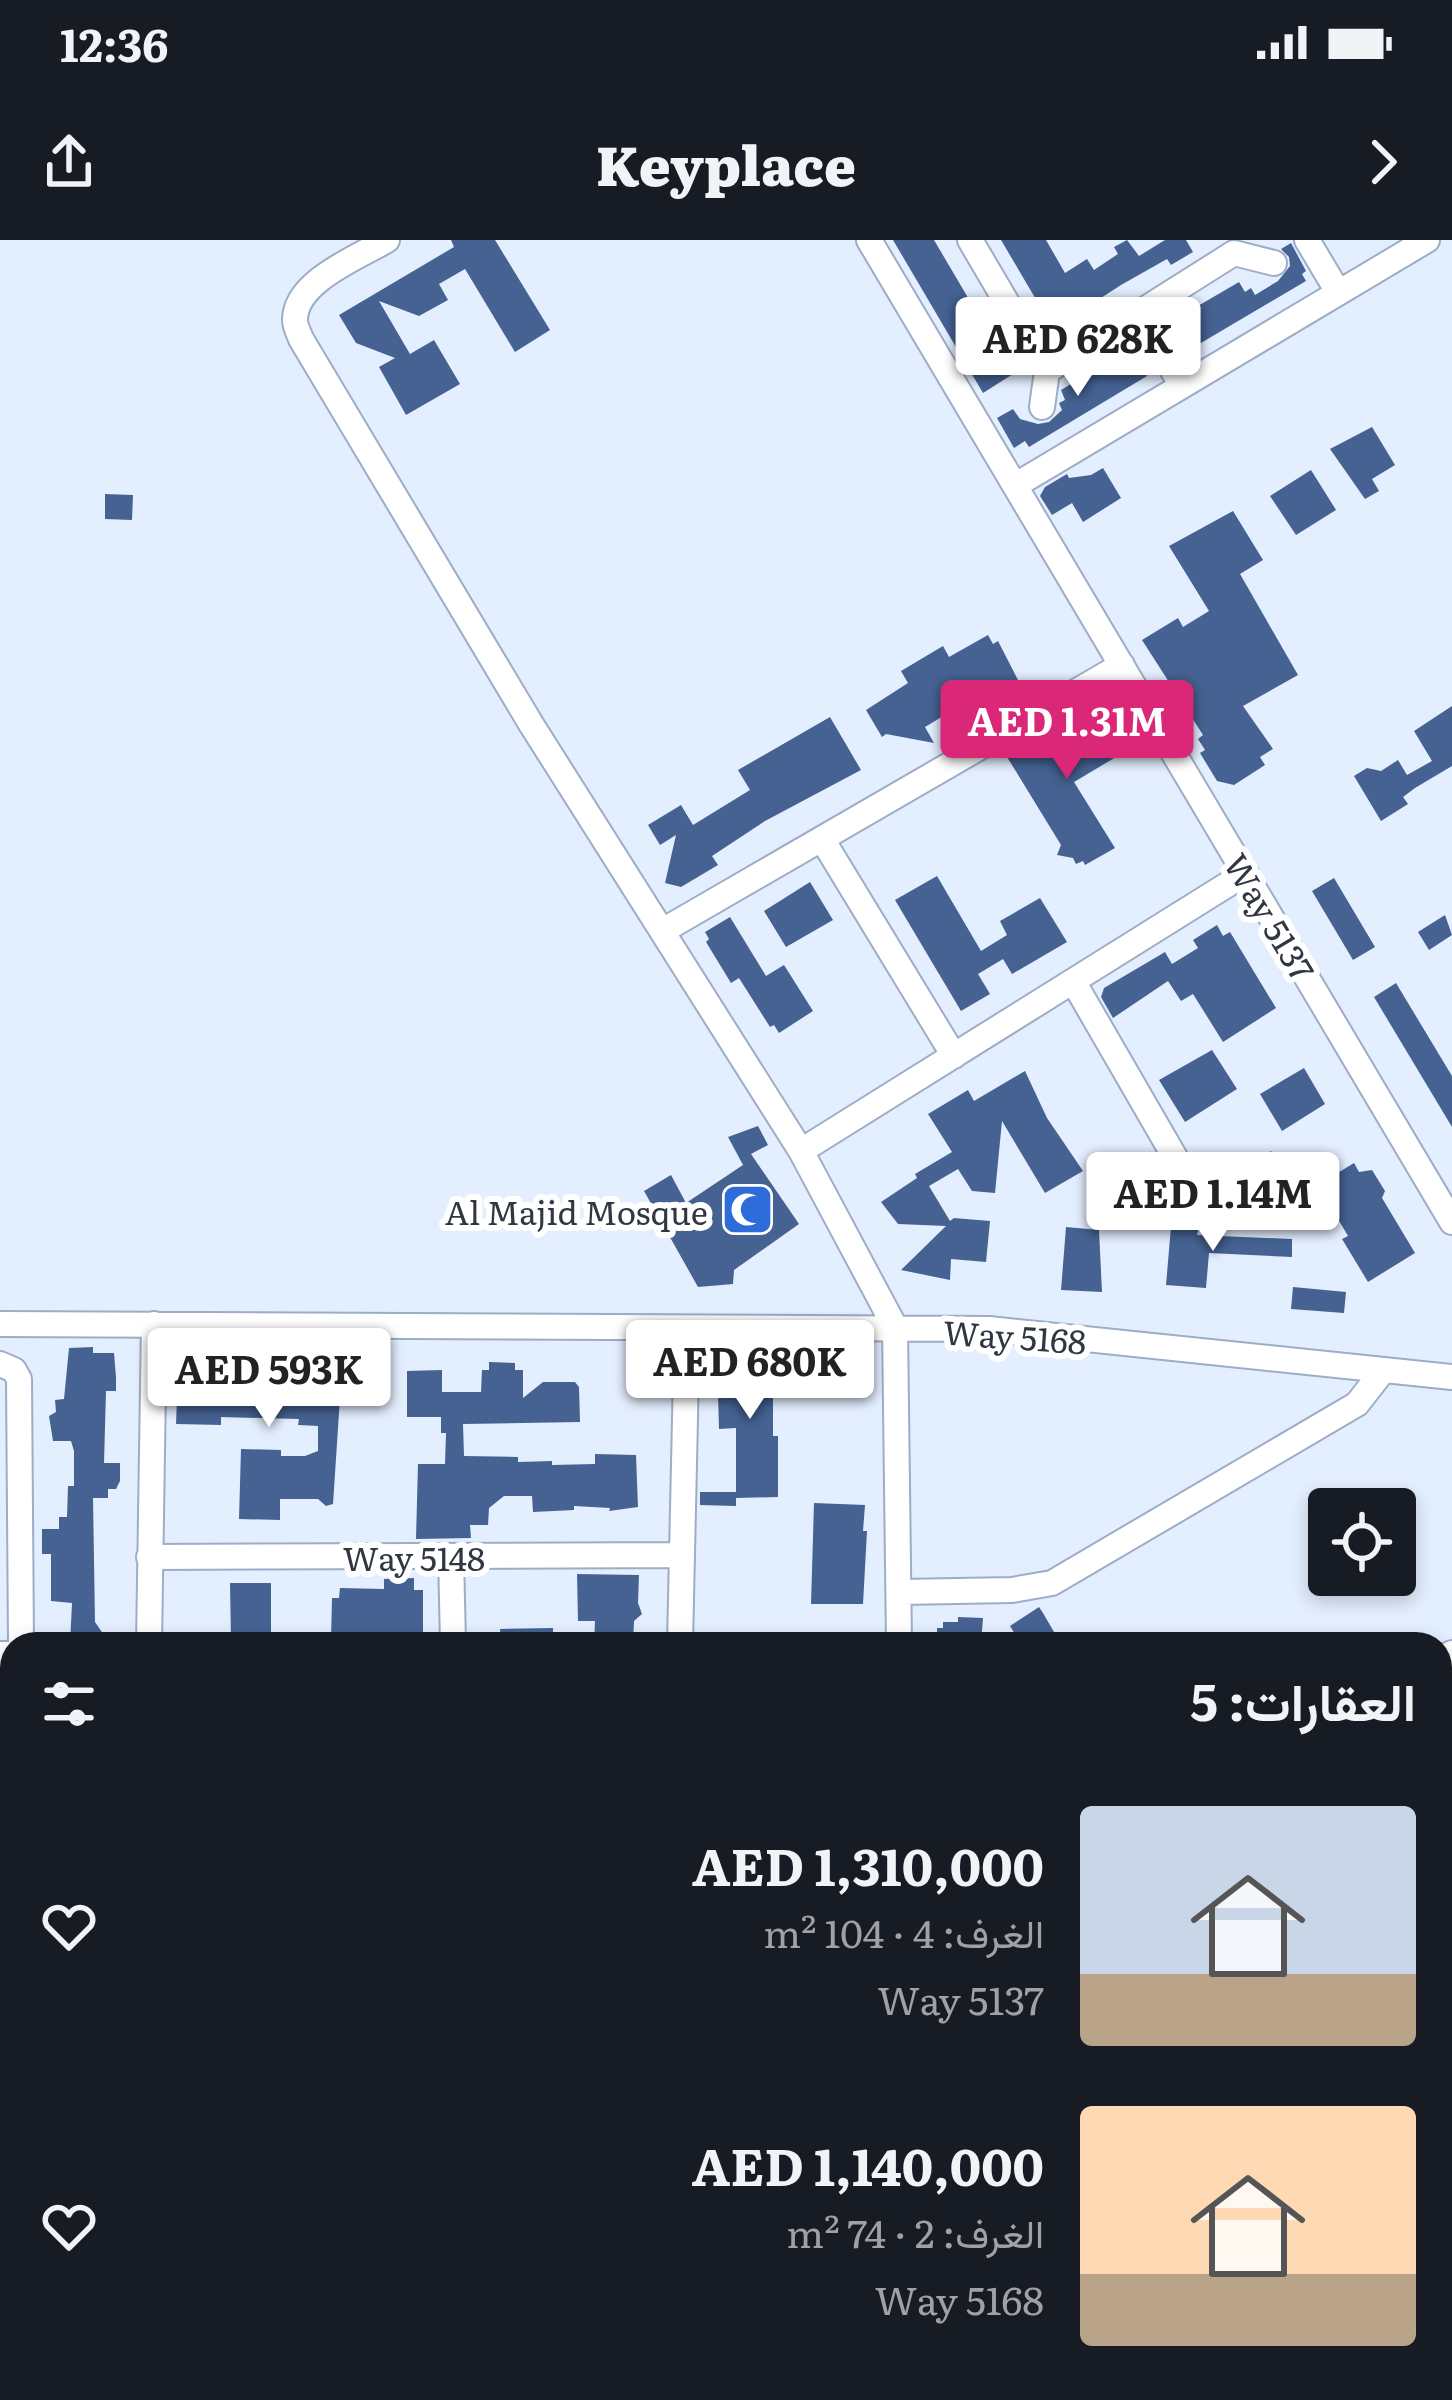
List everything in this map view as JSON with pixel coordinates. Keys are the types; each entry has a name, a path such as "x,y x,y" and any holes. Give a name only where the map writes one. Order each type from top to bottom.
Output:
{"street":[{"path":"387,240 316,283 303,297 295,320 301,339 519,704 801,1150 895,1327 899,1632"},
{"name":"Way 5137","path":"869,240 1452,1222"},
{"path":"970,240 1047,371 1042,407"},
{"path":"1307,240 1338,292"},
{"path":"1016,485 1427,240"},
{"path":"1047,371 1139,314 1230,247 1274,262"},
{"path":"1139,314 1181,384"},
{"path":"664,930 1122,665"},
{"path":"822,838 953,1056"},
{"path":"801,1150 1246,873"},
{"path":"1073,981 1180,1166 1177,1188 1162,1196 1103,1202"},
{"name":"Way 5168","path":"0,1324 989,1329 1452,1377"},
{"path":"149,1632 154,1324"},
{"path":"680,1632 687,1328"},
{"path":"0,1364 14,1370 19,1379 21,1632"},
{"path":"901,1592 1012,1590 1052,1583 1357,1404 1382,1372"},
{"name":"Way 5148","path":"148,1557 679,1555"},
{"path":"451,1556 453,1632"}],"building":[{"path":"451,240 495,240 550,330 515,352 465,269 439,284 448,300 419,316 379,301 410,354 434,340 460,384 406,415 379,367 395,358 356,343 339,315 454,247"},
{"path":"893,240 934,240 1013,374 983,393"},
{"path":"1001,240 1046,240 1065,273 1087,259 1094,270 1118,254 1114,247 1127,240 1139,256 1165,240 1186,240 1193,252 1171,265 1167,259 1121,285 1076,314 1080,321 1057,335"},
{"path":"1291,243 1306,271 1302,274 1306,281 1184,353 1167,324 1239,282 1245,292 1251,288 1255,295 1278,281 1290,266 1281,249"},
{"path":"1131,348 1147,376 1029,447 1025,441 1014,448 997,418 1013,409 1020,419 1049,422 1062,410 1061,390"},
{"path":"1372,427 1395,465 1372,479 1379,491 1365,499 1330,449"},
{"path":"1103,468 1121,498 1083,522 1072,503 1052,515 1040,496 1045,487 1067,474 1069,478 1091,475"},
{"path":"1311,470 1336,510 1296,535 1270,496"},
{"path":"105,494 133,495 132,520 105,519"},
{"path":"1233,511 1263,560 1240,574 1298,675 1243,706 1273,749 1260,757 1265,765 1234,785 1217,781 1200,753 1205,750 1198,739 1203,735 1142,640 1178,618 1183,627 1209,611 1169,546"},
{"path":"988,635 993,644 998,641 1020,684 984,705 978,695 925,727 934,743 882,737 866,710 908,683 901,671 943,646 949,657"},
{"path":"1452,706 1452,766 1403,797 1408,804 1381,821 1354,776 1367,768 1381,771 1398,760 1407,775 1432,761 1414,731"},
{"path":"1096,710 1121,754 1074,782 1115,848 1085,865 1057,855 1061,845 1004,752 1042,730 1046,736"},
{"path":"830,717 861,770 765,821 712,856 718,865 681,887 665,883 676,835 660,845 648,825 681,805 693,825 750,790 738,770"},
{"path":"937,876 981,951 1007,935 1000,921 1040,898 1067,942 1012,974 1003,959 978,974 990,994 961,1011 895,900"},
{"path":"1334,878 1375,947 1353,960 1312,891"},
{"path":"810,882 833,920 786,947 764,911"},
{"path":"1445,915 1452,935 1429,950 1418,932"},
{"path":"730,917 766,976 784,965 813,1011 779,1033 774,1025 770,1027 739,978 731,983 706,942 705,932"},
{"path":"1217,925 1223,936 1230,932 1276,1008 1223,1042 1193,994 1181,1001 1168,981 1113,1018 1101,997 1104,988 1165,952 1172,964 1198,948 1193,940"},
{"path":"1396,983 1452,1076 1452,1127 1374,997"},
{"path":"1212,1050 1237,1089 1185,1122 1159,1080"},
{"path":"1304,1068 1325,1104 1282,1131 1260,1094"},
{"path":"1025,1071 1047,1118 1083,1171 1045,1193 1002,1121 995,1193 972,1191 958,1169 929,1186 950,1221 990,1221 986,1262 951,1259 950,1280 901,1270 946,1226 898,1224 881,1202 952,1152 928,1114 968,1090 974,1101"},
{"path":"758,1126 768,1145 751,1154 799,1224 734,1270 733,1284 698,1287 644,1191 671,1175 686,1203 743,1165 728,1137"},
{"path":"1271,1151 1297,1191 1251,1220 1226,1180"},
{"path":"1354,1163 1359,1172 1372,1170 1385,1191 1382,1198 1415,1253 1368,1282 1318,1185"},
{"path":"1066,1227 1099,1230 1102,1292 1061,1290"},
{"path":"1171,1227 1198,1230 1197,1235 1292,1239 1292,1257 1209,1253 1206,1288 1166,1285"},
{"path":"1293,1287 1346,1292 1344,1313 1291,1309"},
{"path":"93,1347 93,1353 114,1353 116,1391 106,1391 104,1463 120,1463 120,1481 116,1489 108,1489 108,1498 93,1498 95,1622 102,1632 71,1632 72,1603 51,1601 51,1554 42,1554 42,1529 59,1529 59,1517 67,1517 68,1486 74,1486 71,1441 53,1441 49,1416 56,1412 55,1400 64,1399 69,1348"},
{"path":"773,1356 778,1497 736,1498 736,1428 719,1429 717,1357"},
{"path":"489,1362 515,1363 515,1370 523,1370 523,1398 543,1382 575,1382 580,1422 463,1424 464,1456 518,1457 518,1462 552,1461 552,1465 595,1464 595,1454 636,1455 638,1507 609,1511 574,1506 574,1510 533,1512 532,1496 504,1496 489,1508 488,1525 470,1525 471,1538 416,1539 418,1464 445,1464 446,1433 441,1433 441,1417 407,1417 407,1371 442,1370 442,1392 481,1392 482,1370 489,1370"},
{"path":"215,1363 215,1371 222,1371 222,1391 246,1377 298,1379 299,1366 342,1367 333,1504 280,1499 280,1520 239,1519 241,1449 305,1456 318,1451 318,1426 298,1425 299,1419 221,1417 221,1425 176,1424 177,1398 169,1398 170,1364"},
{"path":"700,1492 736,1492 736,1506 700,1505"},
{"path":"814,1503 865,1505 863,1604 811,1604"},
{"path":"577,1574 639,1575 642,1614 634,1621 634,1632 595,1632 595,1621 578,1621"},
{"path":"414,1578 414,1590 423,1590 423,1632 331,1632 332,1598 339,1598 340,1588 384,1589 384,1579"},
{"path":"230,1583 271,1583 271,1632 231,1632"},
{"path":"1039,1607 1054,1632 1014,1632 1010,1626"},
{"path":"958,1617 983,1618 982,1632 937,1632 943,1622 958,1622"},
{"path":"553,1628 553,1632 500,1632"}],"place":[{"name":"Al Majid Mosque","path":"747,1210"}]}
